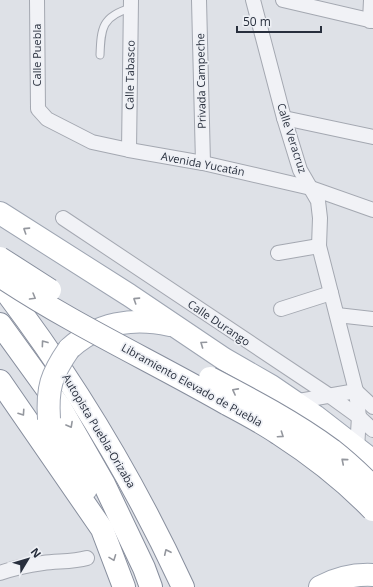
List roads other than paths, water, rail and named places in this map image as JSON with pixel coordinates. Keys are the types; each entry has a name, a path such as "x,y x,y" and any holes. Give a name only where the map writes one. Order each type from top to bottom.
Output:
{"main road":[{"path":"0,213 224,359 271,386 315,416 365,455"},
{"name":"Libramiento Elevado de Puebla","path":"0,258 43,286 126,333 251,399 297,426 332,451 373,487"},
{"name":"Libramiento Elevado de Puebla","path":"0,276 65,315 278,433 313,457 337,476 354,490 373,510"},
{"name":"Autopista Puebla-Orizaba","path":"0,284 54,358 105,437 136,491 183,587"},
{"path":"124,587 89,495 55,436 49,419 48,400 51,381 55,371 69,349 80,339 90,333 124,322 141,321 158,323 180,329"},
{"name":"Autopista Puebla-Orizaba","path":"0,324 60,407 110,496 144,568 151,587"},
{"path":"0,382 102,529"},
{"path":"320,587 346,576 361,574 373,575"}],"street":[{"name":"Calle Puebla","path":"37,0 38,109"},
{"name":"Privada Campeche","path":"199,0 203,163"},
{"name":"Calle Veracruz","path":"253,0 284,118 300,170 318,201 320,218 319,246 338,315 356,391 365,455"},
{"path":"283,0 372,21 371,0"},
{"name":"Calle Tabasco","path":"129,150 131,4"},
{"name":"Avenida Yucatán","path":"38,109 47,119 92,142 203,163 311,188 373,210"},
{"path":"284,118 373,137"},
{"name":"Calle Durango","path":"63,218 330,396 359,417 373,430"},
{"path":"278,253 319,246"},
{"path":"281,309 331,293"},
{"path":"338,315 373,319"},
{"path":"293,402 356,391 373,407"},
{"path":"0,573 44,563 78,561 87,558"}],"lane":[{"path":"100,55 101,32 103,26 118,12 131,4"}]}
